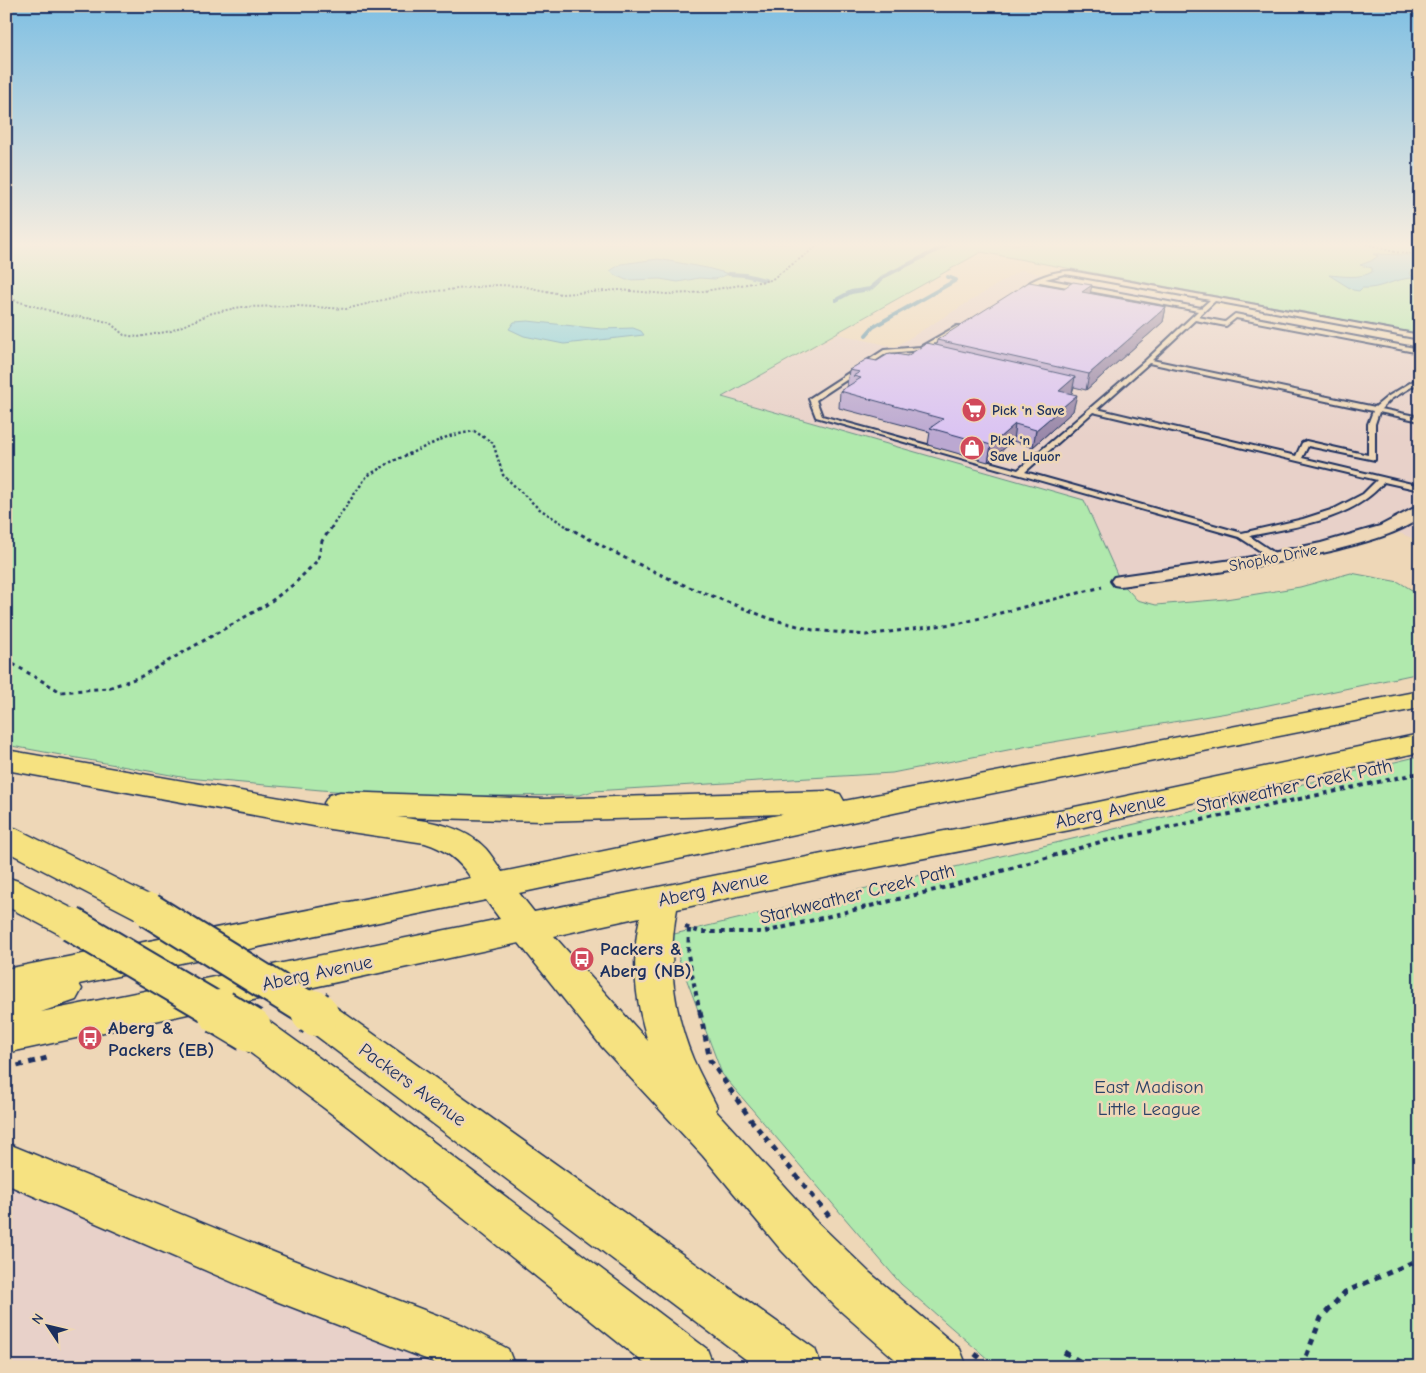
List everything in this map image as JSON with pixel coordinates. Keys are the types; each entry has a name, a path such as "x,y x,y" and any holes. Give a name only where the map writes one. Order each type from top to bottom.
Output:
{"main road":[{"path":"6,984 351,916 908,799 1418,701"},
{"name":"Aberg Avenue","path":"6,1036 350,966 526,927 669,918 862,858 1070,819 1420,743"},
{"path":"6,760 138,785 371,805 543,810 714,807 908,799"},
{"path":"168,788 312,815 438,835 455,842 470,852 526,927 640,1061 718,1142 784,1219 837,1275 955,1358"},
{"name":"Packers Avenue","path":"6,837 150,910 316,1014 797,1367"},
{"path":"6,890 174,983 250,1030 367,1116 689,1367"},
{"path":"6,1012 42,994 195,959 309,936 332,928 351,916"},
{"path":"669,918 652,963 662,1027 677,1070 718,1142"},
{"path":"6,1163 293,1284 446,1342 490,1367"}],"street":[{"name":"Shopko Drive","path":"1120,581 1276,558 1363,538 1420,510"}],"lane":[{"path":"1192,308 1202,310"},
{"path":"1263,308 1420,337"},
{"path":"1020,473 1148,361 1202,310"},
{"path":"1193,318 1226,324 1235,316 1420,351"},
{"path":"963,324 921,349 886,351 812,399 820,417 1242,535 1276,558"},
{"path":"1148,361 1420,420"},
{"path":"1298,459 1306,443 1372,458 1370,423 1375,410 1390,397 1410,387 1420,379"},
{"path":"1092,410 1420,488"},
{"path":"1242,535 1310,521 1343,508 1368,495 1382,479"}],"path":[{"path":"41,308 65,315 100,320 110,323 124,335 138,336 171,331 212,313 236,308"},
{"path":"331,308 351,308"},
{"path":"6,660 61,692 108,688 140,676 266,605 294,584 318,560 322,541 367,476 391,462 449,436 474,431 493,443 503,475 538,508 564,525 625,558 678,583 771,619 813,630 866,635 961,623 1052,601 1120,581"},
{"name":"Starkweather Creek Path","path":"669,918 700,932 765,932 947,887 1100,842 1420,773"},
{"path":"669,918 688,955 710,1060 751,1120 836,1224"},
{"path":"6,1069 52,1056"},
{"path":"1302,1367 1321,1318 1345,1292 1420,1259"},
{"path":"1064,1352 1089,1367"},
{"path":"955,1358 991,1367"}],"shaded area":[{"path":"959,308 1218,308 1420,347 1420,541 1386,528 1363,538 1120,581 721,397 838,334 895,347"},
{"path":"6,1161 490,1367 6,1367"}],"green space":[{"path":"6,308 881,308 722,397 1084,500 1120,581 1137,600 1156,605 1226,599 1300,587 1351,573 1399,582 1420,595 1420,673 1245,710 1023,747 892,773 593,791 580,795 416,797 187,778 6,745"},
{"path":"1281,308 1420,308 1420,334"},
{"name":"East Madison Little League","path":"1420,756 1420,1367 997,1367 901,1284 722,1074 670,935"}],"water":[{"path":"528,321 601,329 633,328 641,331 644,335 564,344 524,336 509,329 514,322"}],"building":[{"path":"988,308 1165,308 1089,374 937,340"},
{"path":"927,343 1075,377 1059,391 1077,395 1036,430 1015,424 991,445 930,428 943,419 840,391 861,378 853,376 860,372 849,370 867,359 877,361 890,353 907,356"}],"waterway":[{"path":"866,335 873,327 906,308"}],"place":[{"name":"Pick 'n Save","path":"974,410"},
{"name":"Pick 'n Save Liquor","path":"972,448"},
{"name":"Packers & Aberg (NB)","path":"582,959"},
{"name":"Aberg & Packers (EB)","path":"90,1038"}]}
